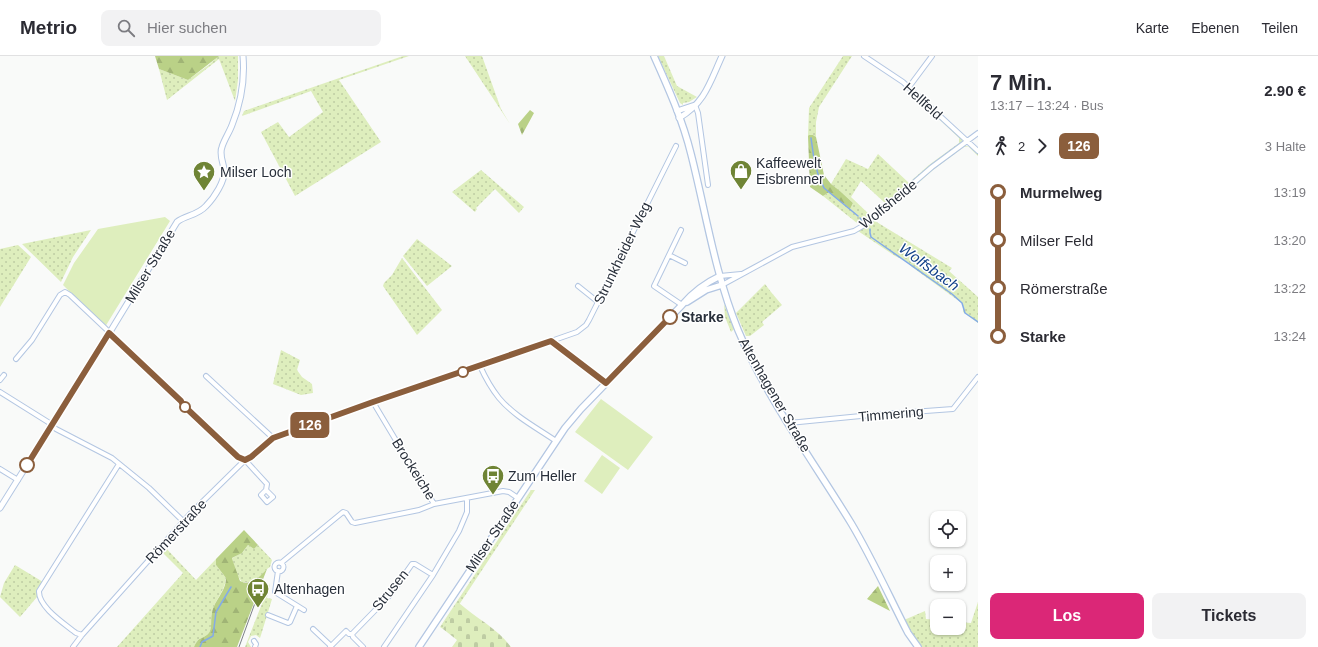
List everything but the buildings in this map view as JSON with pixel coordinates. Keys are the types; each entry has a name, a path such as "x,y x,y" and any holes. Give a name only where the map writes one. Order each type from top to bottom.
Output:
{"main road":[{"name":"Altenhagener Straße","path":"654,56 677,111 691,153 714,257 722,285 738,329 750,356 768,390 863,543 908,633 918,647"},
{"name":"Milser Straße","path":"419,647 556,441 581,409 690,295 700,287 720,276"},
{"name":"Milser Straße","path":"682,305 706,290 722,285"}],"street":[{"name":"Milser Straße","path":"0,508 179,219 194,215 205,208 223,180 224,169 221,150 232,126 240,100 243,82 243,56"},
{"path":"679,118 699,102 705,93 722,56"},
{"name":"Hellfeld","path":"864,56 903,82 978,151"},
{"path":"909,87 932,56"},
{"path":"677,111 695,105"},
{"path":"695,105 698,113 708,185"},
{"name":"Wolfsheide","path":"722,285 792,247 854,231 866,224 932,167 978,133"},
{"name":"Strunkheider Weg","path":"551,341 582,329 589,320 676,146"},
{"path":"681,230 654,286 682,305"},
{"path":"669,255 685,263"},
{"name":"Wolfsheide","path":"720,276 743,273"},
{"path":"578,286 598,302"},
{"path":"16,359 32,340 60,295 65,292 110,332 181,401 191,413 238,457 245,460 267,484 266,490"},
{"path":"551,341 606,383"},
{"name":"Römerstraße","path":"73,647 183,522 245,460 251,457 273,438 551,341"},
{"path":"480,366 493,390 505,404 519,416 556,441"},
{"path":"0,380 4,375"},
{"path":"206,376 273,438"},
{"name":"Timmering","path":"789,423 953,409 978,378"},
{"path":"0,392 52,426 112,458 149,488 183,522"},
{"name":"Brockeiche","path":"373,402 434,504 503,491 510,492 518,498"},
{"path":"82,635 76,633 45,606 40,599 39,591 120,464"},
{"path":"0,469 18,480"},
{"name":"Strusen","path":"384,647 452,545 465,520 467,512 466,498"},
{"path":"304,610 275,592 278,571 275,569 274,565 277,562 281,563 341,513 346,513 352,522 355,523 420,510 434,504"},
{"path":"278,571 283,569 281,563"},
{"name":"Strusen","path":"313,629 331,647 346,631 349,634 352,634 391,594 412,564 415,564 432,575"},
{"path":"268,615 288,623 290,622 297,606"},
{"path":"352,634 363,647"},
{"path":"254,641 256,644 255,647"}],"green space":[{"path":"155,56 219,56 188,80 159,69"},
{"path":"218,56 238,56 238,80 235,101 219,59 167,100 159,69 188,80 210,64"},
{"path":"403,56 409,56 339,80 381,142 295,196 261,132 278,122 289,137 323,112 311,91 242,116 244,111"},
{"path":"465,56 482,56 501,109 510,124"},
{"path":"658,56 664,56 677,86 697,97 689,102 683,103 683,105 680,103"},
{"path":"843,56 852,56 819,107 816,122 816,137 813,135 808,136 809,108"},
{"path":"922,101 962,138 962,142 913,182 911,181 929,165 959,143 959,138 921,102"},
{"path":"530,110 534,113 522,135 518,124"},
{"path":"809,135 816,137 824,175 831,184 853,203 850,209 829,192 823,196 810,187"},
{"path":"964,146 971,147 978,153 978,156 969,147 964,147 933,170 875,221 952,268 949,271 978,297 978,323 963,312 963,304 906,261 895,256 858,231 874,220 933,168"},
{"path":"878,154 909,183 909,185 886,206 885,203 861,181 851,197 871,216 857,223 823,196 829,192 850,209 853,203 831,184 846,159 868,169"},
{"path":"481,170 524,207 519,213 495,189 476,208 477,209 475,212 452,192"},
{"path":"165,217 170,221 105,327 63,285 74,263 98,229"},
{"path":"91,230 73,257 61,282 22,244"},
{"path":"417,239 452,266 427,286 403,256"},
{"path":"18,245 31,257 0,307 0,249"},
{"path":"402,258 442,310 417,335 383,286 392,275"},
{"path":"765,284 782,305 762,322 764,325 750,336 746,336 736,313"},
{"path":"724,304 734,329 731,332 725,317"},
{"path":"281,350 300,360 297,370 302,377 312,384 313,393 301,395 273,384"},
{"path":"601,399 653,437 628,470 575,432"},
{"path":"602,455 620,468 602,494 584,481"},
{"path":"531,490 535,490 443,629 440,627"},
{"path":"244,530 258,545 254,549 248,545 242,553 232,558 240,581 244,583 252,582 267,569 237,647 194,647 199,640 210,632 213,608 224,588 226,578 216,565 216,559"},
{"path":"248,545 254,549 258,545 272,560 270,567 257,580 242,582 237,575 231,559 243,552"},
{"path":"164,546 196,580 216,559 216,565 226,578 224,588 213,608 210,632 199,640 194,647 117,647 183,573 160,550"},
{"path":"15,565 43,582 38,591 37,597 20,617 0,597 4,583"},
{"path":"270,583 267,598 272,599 260,638 256,635 251,636 248,642 251,647 245,647"},
{"path":"878,586 890,611 867,599"},
{"path":"978,602 978,647 920,647 904,620 925,611 926,619 930,619 930,635 966,635 966,623 971,623"},
{"path":"459,603 493,629 511,647 452,647 457,640 443,629"}],"waterway":[{"name":"Wolfsbach","path":"811,138 819,178"},
{"name":"Wolfsbach","path":"821,181 824,188 858,216"},
{"name":"Wolfsbach","path":"860,218 863,221"},
{"name":"Wolfsbach","path":"870,229 871,237 952,294 962,303 965,313 978,322"},
{"path":"200,647 202,642 213,636 216,612 231,587"}],"tram line":[{"path":"239,647 263,581"}],"bus line":[{"name":"126","path":"27,465 109,333 241,460 248,460 273,438 551,341 606,383 670,317"}],"place":[{"name":"Kaffeewelt Eisbrenner","path":"741,190"},
{"name":"Milser Loch","path":"204,192"},
{"name":"Starke","path":"670,317"},
{"name":"Zum Heller","path":"493,496"},
{"name":"Altenhagen","path":"258,608"}]}
